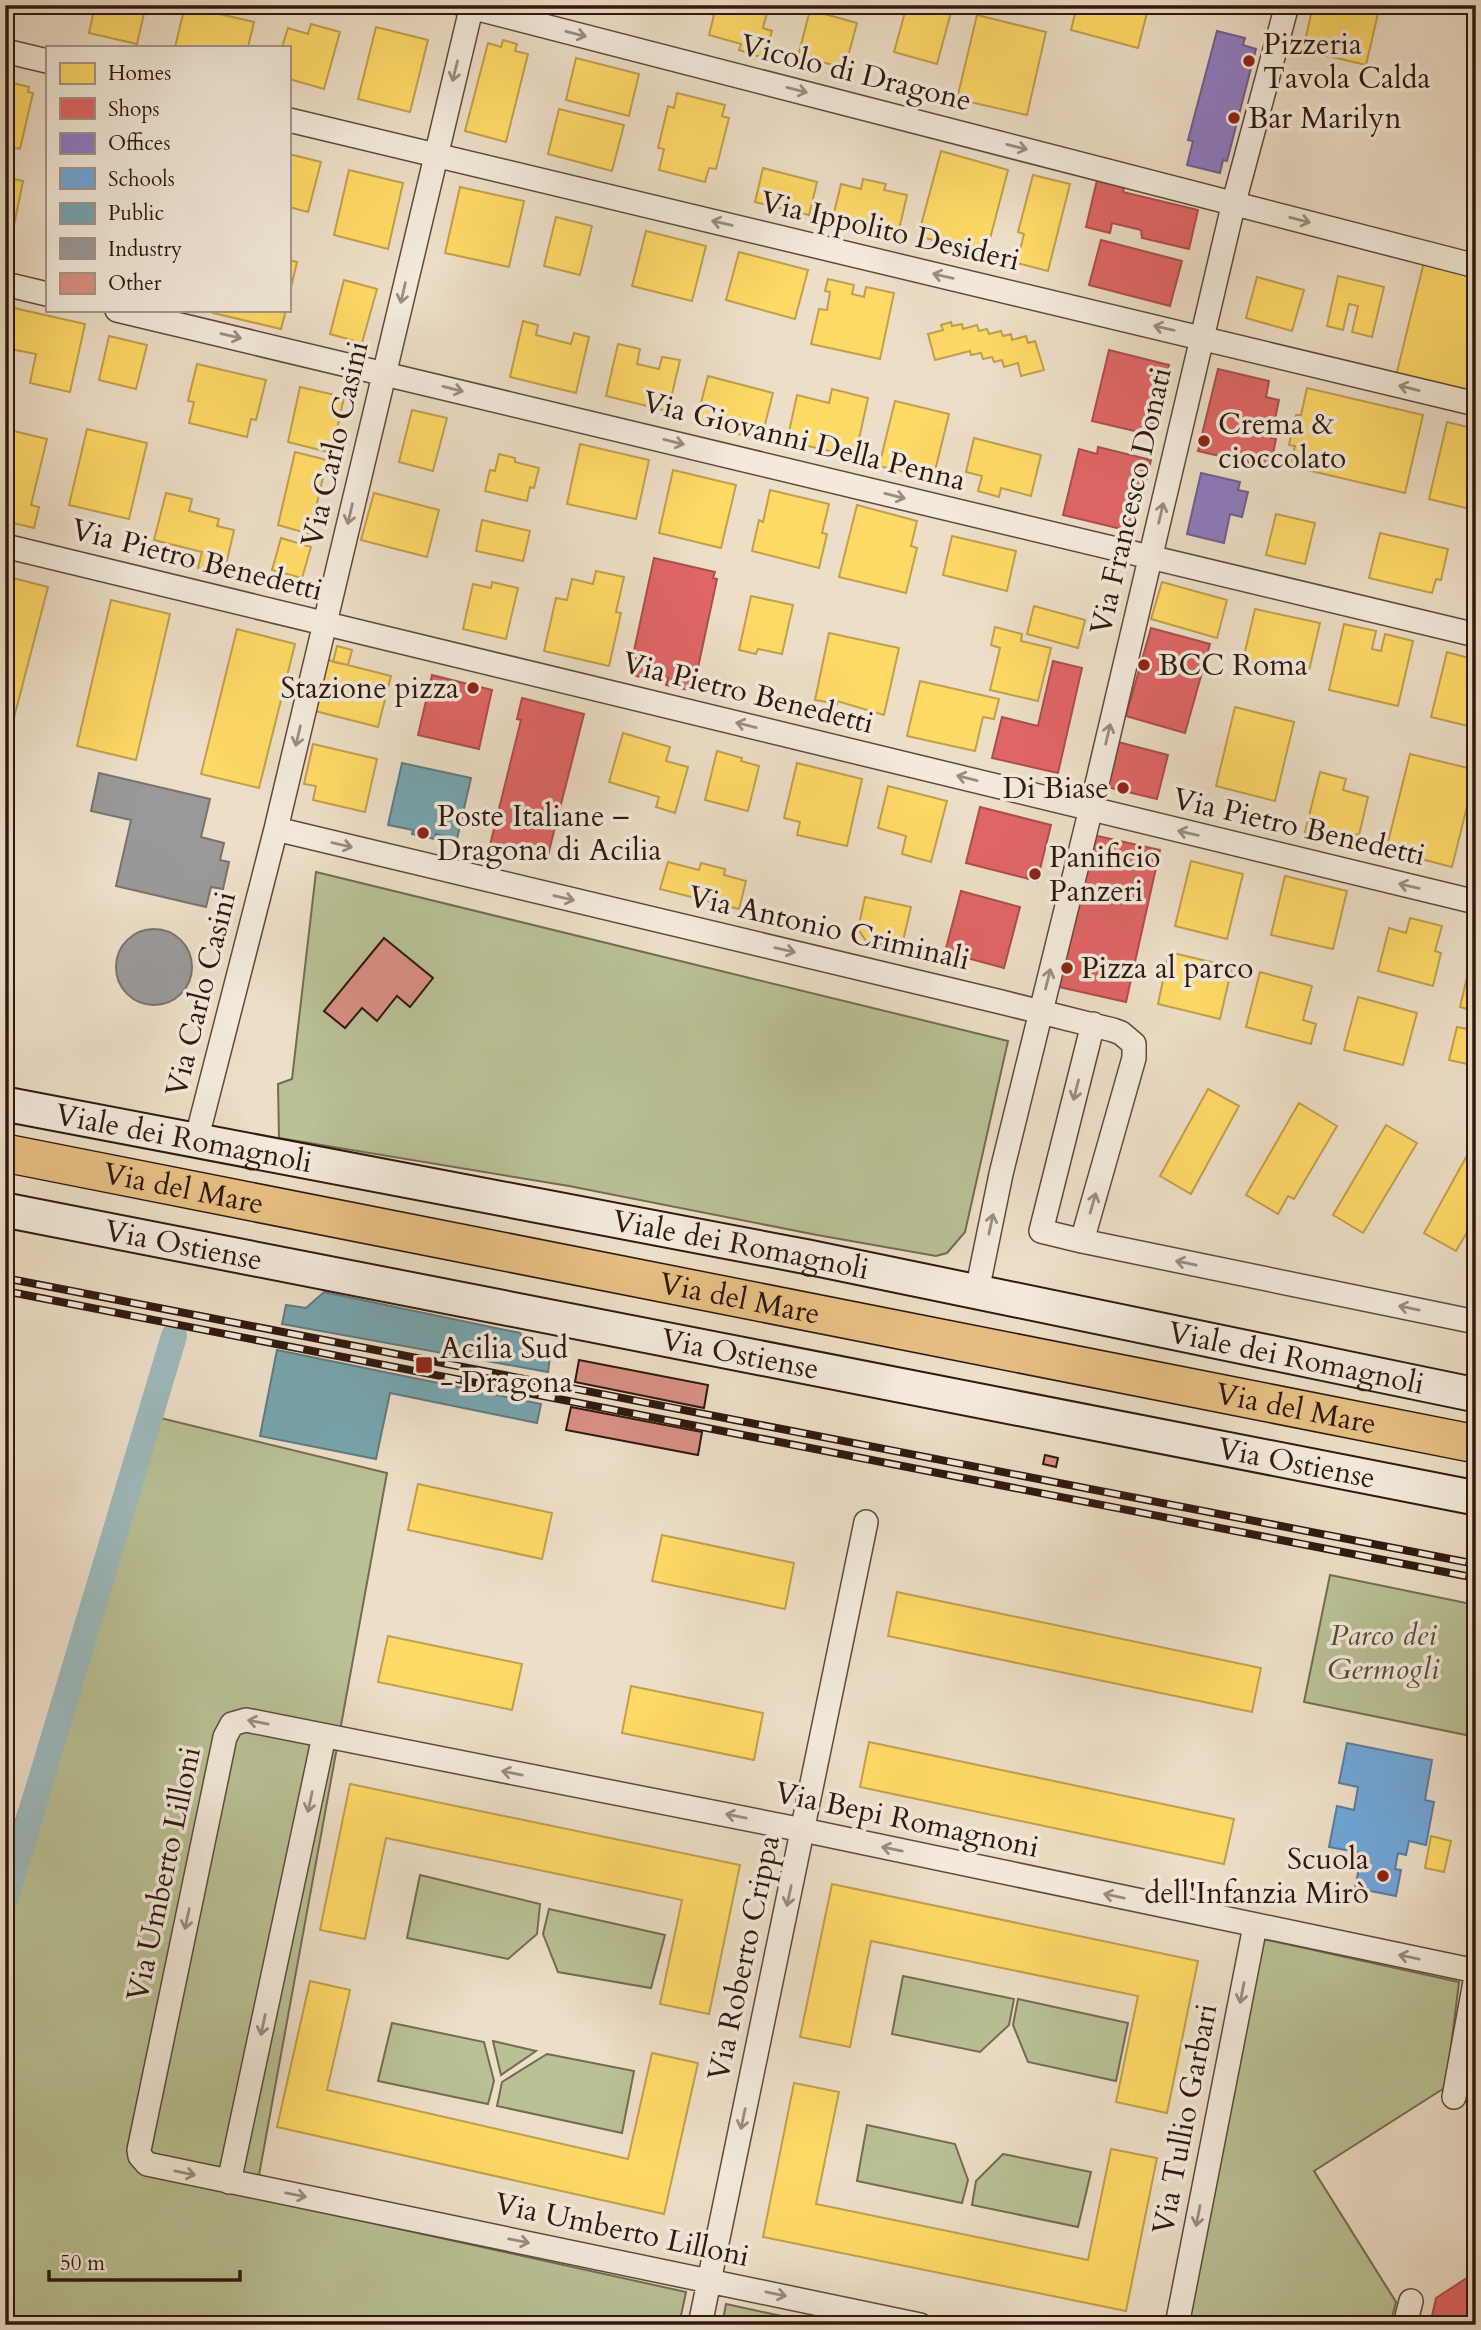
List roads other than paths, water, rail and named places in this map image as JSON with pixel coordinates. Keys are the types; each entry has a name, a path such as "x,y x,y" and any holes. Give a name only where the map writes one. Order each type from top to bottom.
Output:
{"main road":[{"name":"Viale dei Romagnoli","path":"5,1104 781,1252 1476,1395"},
{"name":"Via del Mare","path":"5,1153 1476,1444"},
{"name":"Via Ostiense","path":"5,1210 1476,1499"}],"street":[{"name":"Via Francesco Donati","path":"977,1291 1001,1174 1234,202 1287,5"},
{"name":"Vicolo di Dragone","path":"468,6 1476,266"},
{"name":"Via Carlo Casini","path":"196,1141 276,829 468,6"},
{"path":"5,51 46,61"},
{"name":"Via Ippolito Desideri","path":"290,120 1476,404"},
{"path":"5,284 46,293"},
{"name":"Via Giovanni Della Penna","path":"126,312 1476,635"},
{"name":"Via Pietro Benedetti","path":"5,546 1476,902"},
{"name":"Via Antonio Criminali","path":"276,829 1040,1011"},
{"path":"1040,1011 1121,1033 1134,1044 1134,1058 1082,1241"},
{"path":"1093,1024 1041,1231 1476,1322"},
{"name":"Via Roberto Crippa","path":"700,2325 866,1521"},
{"name":"Via Umberto Lilloni","path":"324,1736 246,1720 232,1724 225,1737 139,2150 142,2160 151,2166 709,2279 920,2325"},
{"path":"229,2182 324,1736"},
{"name":"Via Bepi Romagnoni","path":"324,1736 803,1830 1476,1971"},
{"name":"Via Tullio Garbari","path":"1177,2325 1255,1926"},
{"path":"1454,2097 1476,1976"},
{"path":"1405,2325 1411,2301"}],"waterway":[{"path":"5,1900 174,1336"}],"railway":[{"path":"5,1278 1476,1564"},
{"path":"5,1291 1476,1578"}],"place":[{"name":"Pizzeria Tavola Calda","path":"1249,61"},
{"name":"Bar Marilyn","path":"1234,118"},
{"name":"Crema & cioccolato","path":"1204,441"},
{"name":"BCC Roma","path":"1144,665"},
{"name":"Stazione pizza","path":"473,688"},
{"name":"Di Biase","path":"1123,788"},
{"name":"Poste Italiane – Dragona di Acilia","path":"423,833"},
{"name":"Panificio Panzeri","path":"1035,874"},
{"name":"Pizza al parco","path":"1067,968"},
{"name":"Acilia Sud - Dragona","path":"424,1365"},
{"name":"Scuola dell'Infanzia Mirò","path":"1383,1876"}],"park label":[{"name":"Parco dei Germogli","path":"1383,1652"}]}
